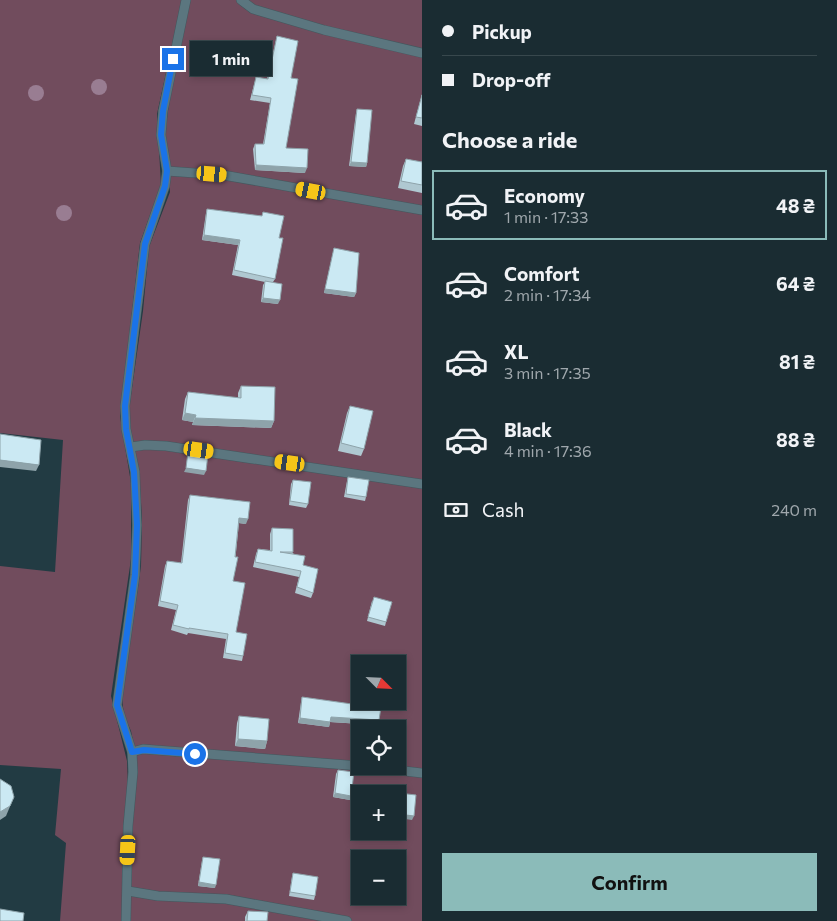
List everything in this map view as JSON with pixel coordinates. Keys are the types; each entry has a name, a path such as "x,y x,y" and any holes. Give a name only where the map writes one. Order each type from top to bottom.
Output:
{"lane":[{"path":"126,921 132,752 117,705 135,566 137,525 131,447 126,429 125,406 141,291 145,244 165,186 167,171 161,135 163,111 186,0"},
{"path":"241,0 253,9 324,30 422,53"},
{"path":"167,171 223,175 422,210"},
{"path":"131,447 145,445 166,446 422,484"},
{"path":"132,752 144,750 351,765"},
{"path":"406,770 422,772"},
{"path":"128,891 158,896 226,899 347,921"}],"shaded area":[{"path":"0,0 182,0 157,114 161,185 140,243 120,416 131,483 131,559 111,696 127,761 128,784 123,921 60,921 66,843 55,835 61,769 0,765 0,566 55,572 63,440 0,433"},
{"path":"190,0 422,0 422,921 131,921 131,848 137,762 131,731 124,716 122,698 141,566 142,519 139,471 130,426 129,409 143,311 149,247 170,192 165,132"}],"building":[{"path":"277,36 298,41 291,78 298,79 286,148 308,149 307,168 256,165 255,144 264,144 271,98 252,95 256,77 268,79"},
{"path":"422,95 422,118 416,117"},
{"path":"357,109 372,110 367,163 351,162"},
{"path":"406,159 422,162 422,185 401,181"},
{"path":"207,209 262,216 263,212 284,216 279,238 283,238 275,279 234,270 240,240 204,235"},
{"path":"334,248 359,253 356,293 325,289"},
{"path":"265,281 282,284 280,300 263,298"},
{"path":"241,386 275,387 274,421 195,418 196,415 185,413 188,392 241,398"},
{"path":"350,406 373,411 364,449 341,443"},
{"path":"0,434 41,440 39,465 0,460"},
{"path":"188,452 208,454 206,471 186,468"},
{"path":"348,477 369,480 366,497 346,494"},
{"path":"293,480 311,482 308,504 290,501"},
{"path":"190,495 250,502 248,519 239,518 235,557 238,557 233,581 245,583 236,632 247,634 243,656 225,653 228,634 173,625 178,605 160,601 167,561 182,563"},
{"path":"272,528 293,529 293,552 280,552 305,556 303,565 318,569 313,593 297,587 301,571 255,562 258,549 272,551"},
{"path":"374,597 392,602 386,622 368,617"},
{"path":"302,697 351,704 351,710 381,710 379,720 331,717 330,722 300,718"},
{"path":"239,716 269,719 267,741 238,739"},
{"path":"338,770 351,772 351,775 354,775 351,796 335,793"},
{"path":"0,779 11,786 14,797 10,806 0,812"},
{"path":"406,794 416,795 414,816 406,815"},
{"path":"203,857 220,859 216,885 199,882"},
{"path":"293,873 318,877 315,896 290,892"},
{"path":"0,909 24,913 23,921 0,921"},
{"path":"248,911 268,912 267,921 247,921"}],"route":[{"path":"173,59 163,111 161,135 167,171 165,186 145,244 141,291 125,406 126,429 131,447 134,472 137,525 135,575 117,705 121,723 132,752 144,750 195,754"}]}
